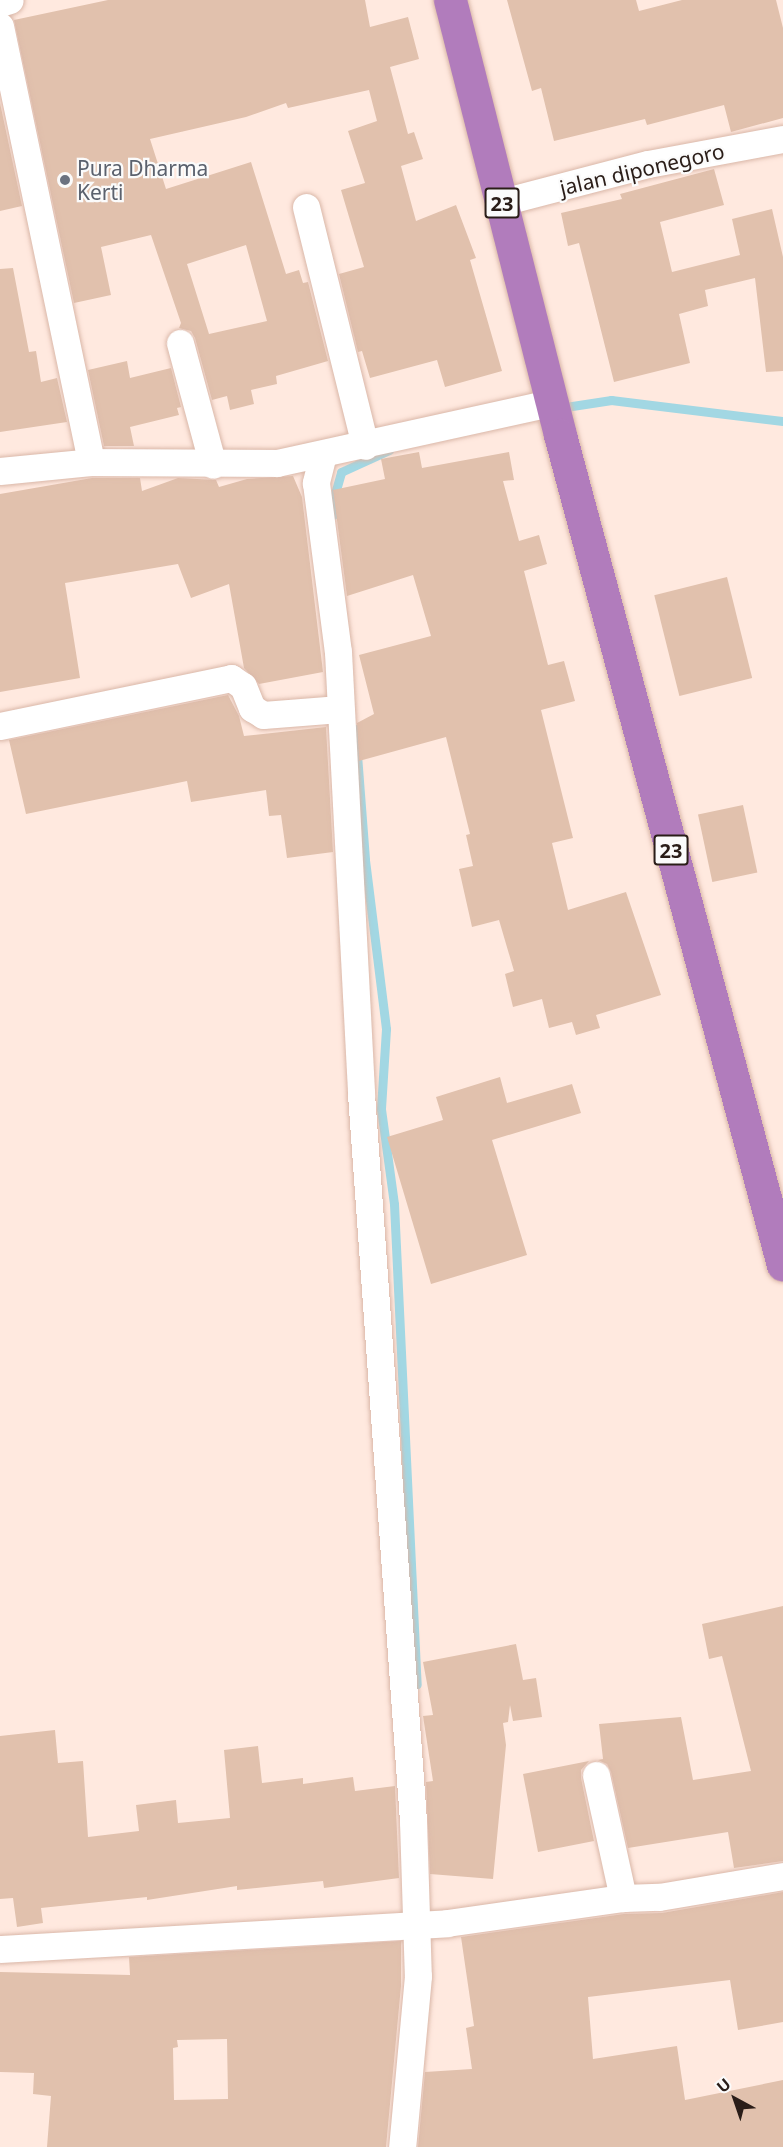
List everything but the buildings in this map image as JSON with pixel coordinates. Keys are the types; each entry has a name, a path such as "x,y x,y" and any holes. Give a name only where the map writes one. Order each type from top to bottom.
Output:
{"highway":[{"name":"23","path":"450,0 555,415 783,1265"}],"street":[{"path":"0,3 10,0"},
{"path":"0,26 91,462"},
{"name":"jalan diponegoro","path":"502,202 648,164 783,139"},
{"path":"306,207 365,446"},
{"path":"180,344 213,465"},
{"path":"0,471 91,462 255,465 555,415"},
{"path":"323,454 316,483 338,652 361,1094 387,1490 405,1682 418,1923 418,1976 402,2147"},
{"path":"0,726 231,678 243,686 252,708 262,715 340,709"},
{"path":"596,1775 623,1898"},
{"path":"0,1949 447,1923 623,1898 659,1897 783,1876"}],"waterway":[{"path":"559,408 611,400 783,421"},
{"path":"333,515 332,504 341,472 389,450"},
{"path":"355,729 365,860 386,1029 381,1109 394,1204 417,1684"}],"place":[{"name":"Pura Dharma Kerti","path":"65,180"}]}
